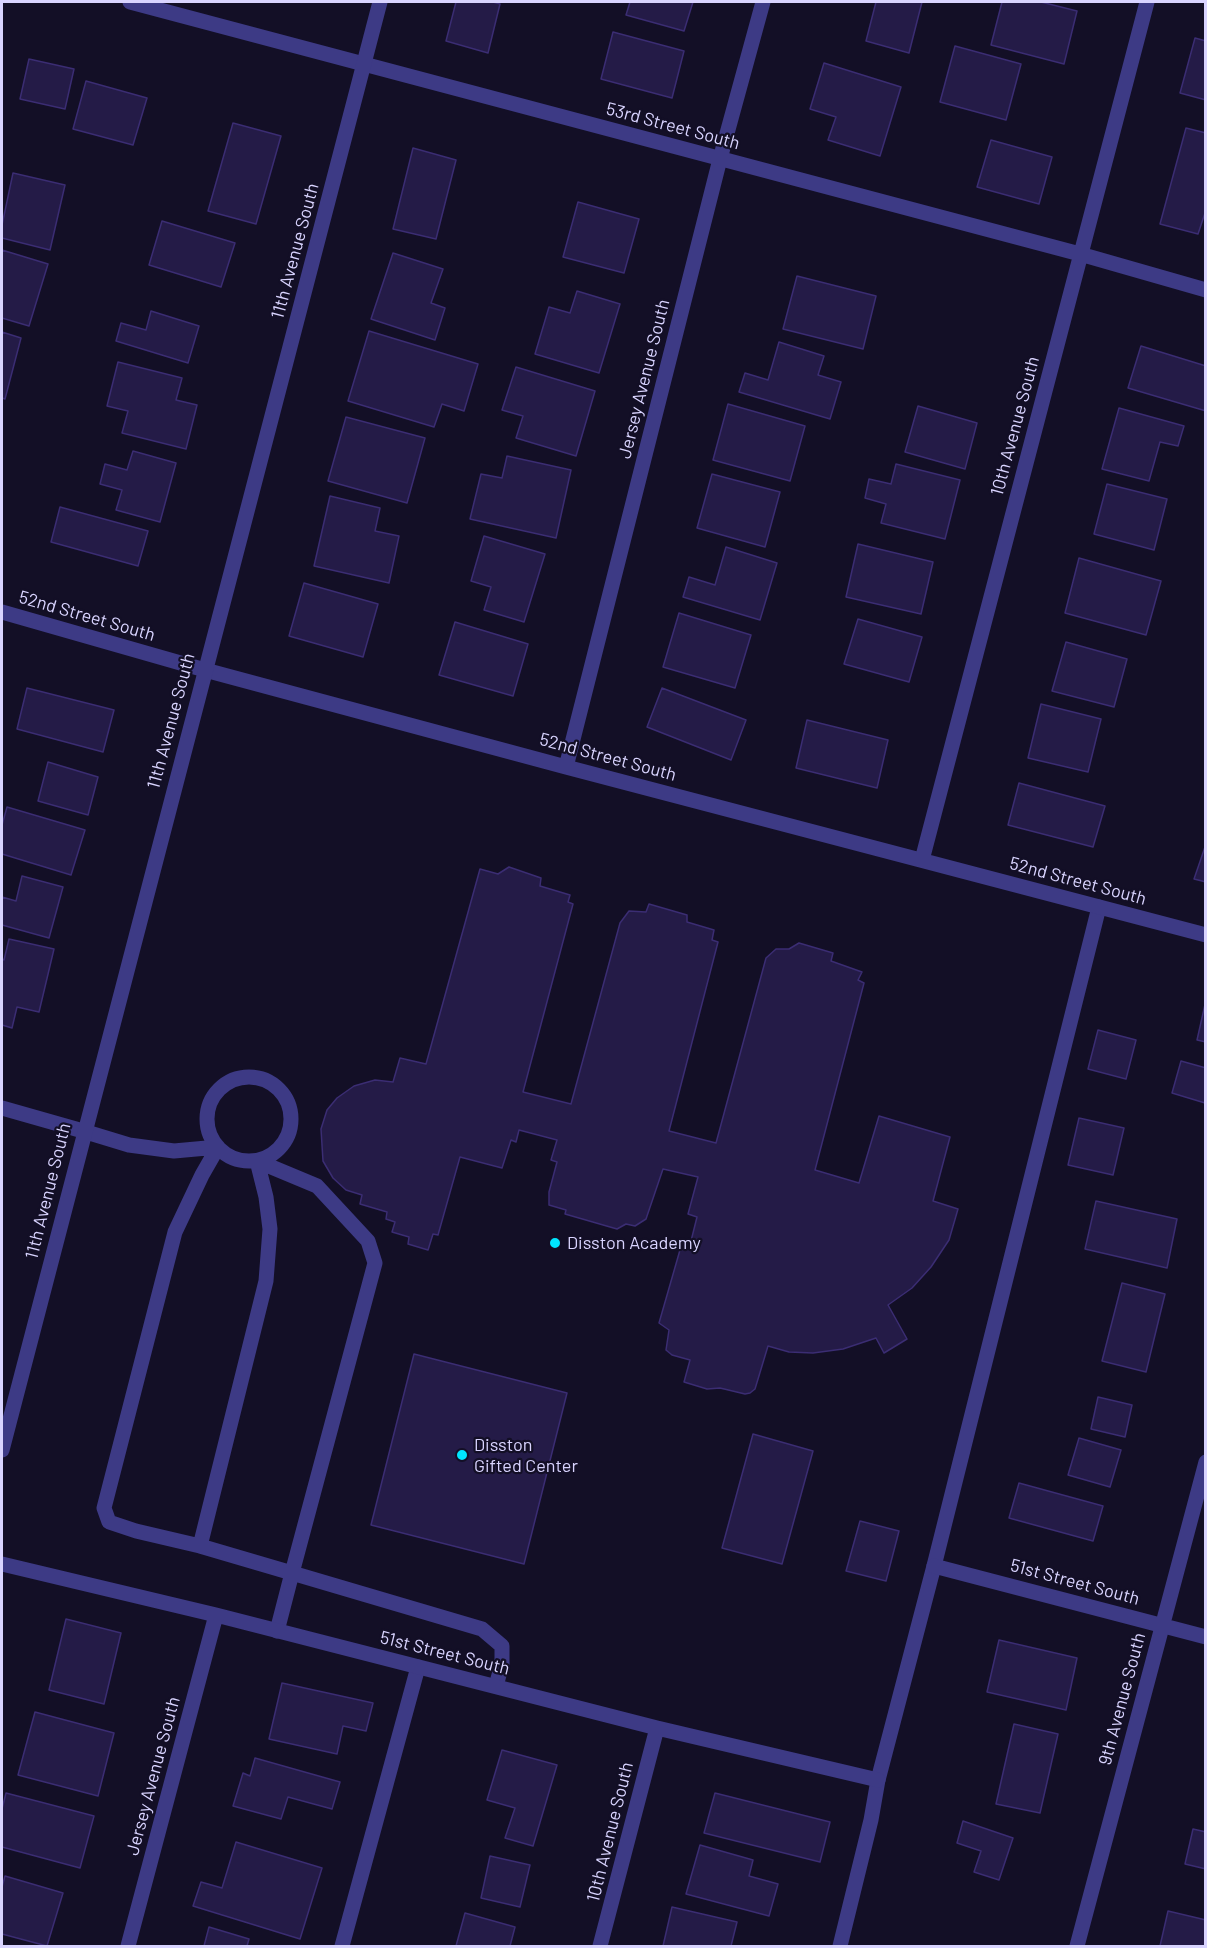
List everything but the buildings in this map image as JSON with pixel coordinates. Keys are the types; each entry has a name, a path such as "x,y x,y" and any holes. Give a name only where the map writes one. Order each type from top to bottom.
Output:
{"street":[{"name":"53rd Street South","path":"130,2 1080,254 1206,290"},
{"name":"11th Avenue South","path":"2,1450 83,1131 380,2"},
{"name":"Jersey Avenue South","path":"566,767 762,2"},
{"name":"10th Avenue South","path":"922,860 1147,2"},
{"name":"52nd Street South","path":"2,612 566,767 1206,935"},
{"path":"840,1947 872,1820 878,1780 1099,907"},
{"path":"249,1077 262,1079 274,1085 283,1094 290,1107 291,1120 288,1134 281,1147 270,1156 257,1161 242,1161 229,1156 218,1147 210,1135 207,1121 214,1095 236,1079 249,1077"},
{"path":"2,1108 129,1145 174,1150 218,1147"},
{"path":"218,1147 175,1232 104,1508 109,1522 136,1531 200,1546 482,1629 502,1646 502,1665 496,1686"},
{"path":"200,1546 266,1281 270,1229 266,1197 257,1161"},
{"path":"257,1161 317,1186 368,1241 375,1263 277,1630"},
{"name":"9th Avenue South","path":"1077,1947 1206,1462"},
{"name":"51st Street South","path":"2,1564 277,1630 657,1728 878,1780"},
{"name":"51st Street South","path":"934,1566 1206,1637"},
{"name":"Jersey Avenue South","path":"128,1947 216,1615"},
{"path":"342,1947 418,1666"},
{"name":"10th Avenue South","path":"600,1947 657,1728"}],"place":[{"name":"Disston Academy","path":"555,1243"},
{"name":"Disston Gifted Center","path":"462,1455"}]}
